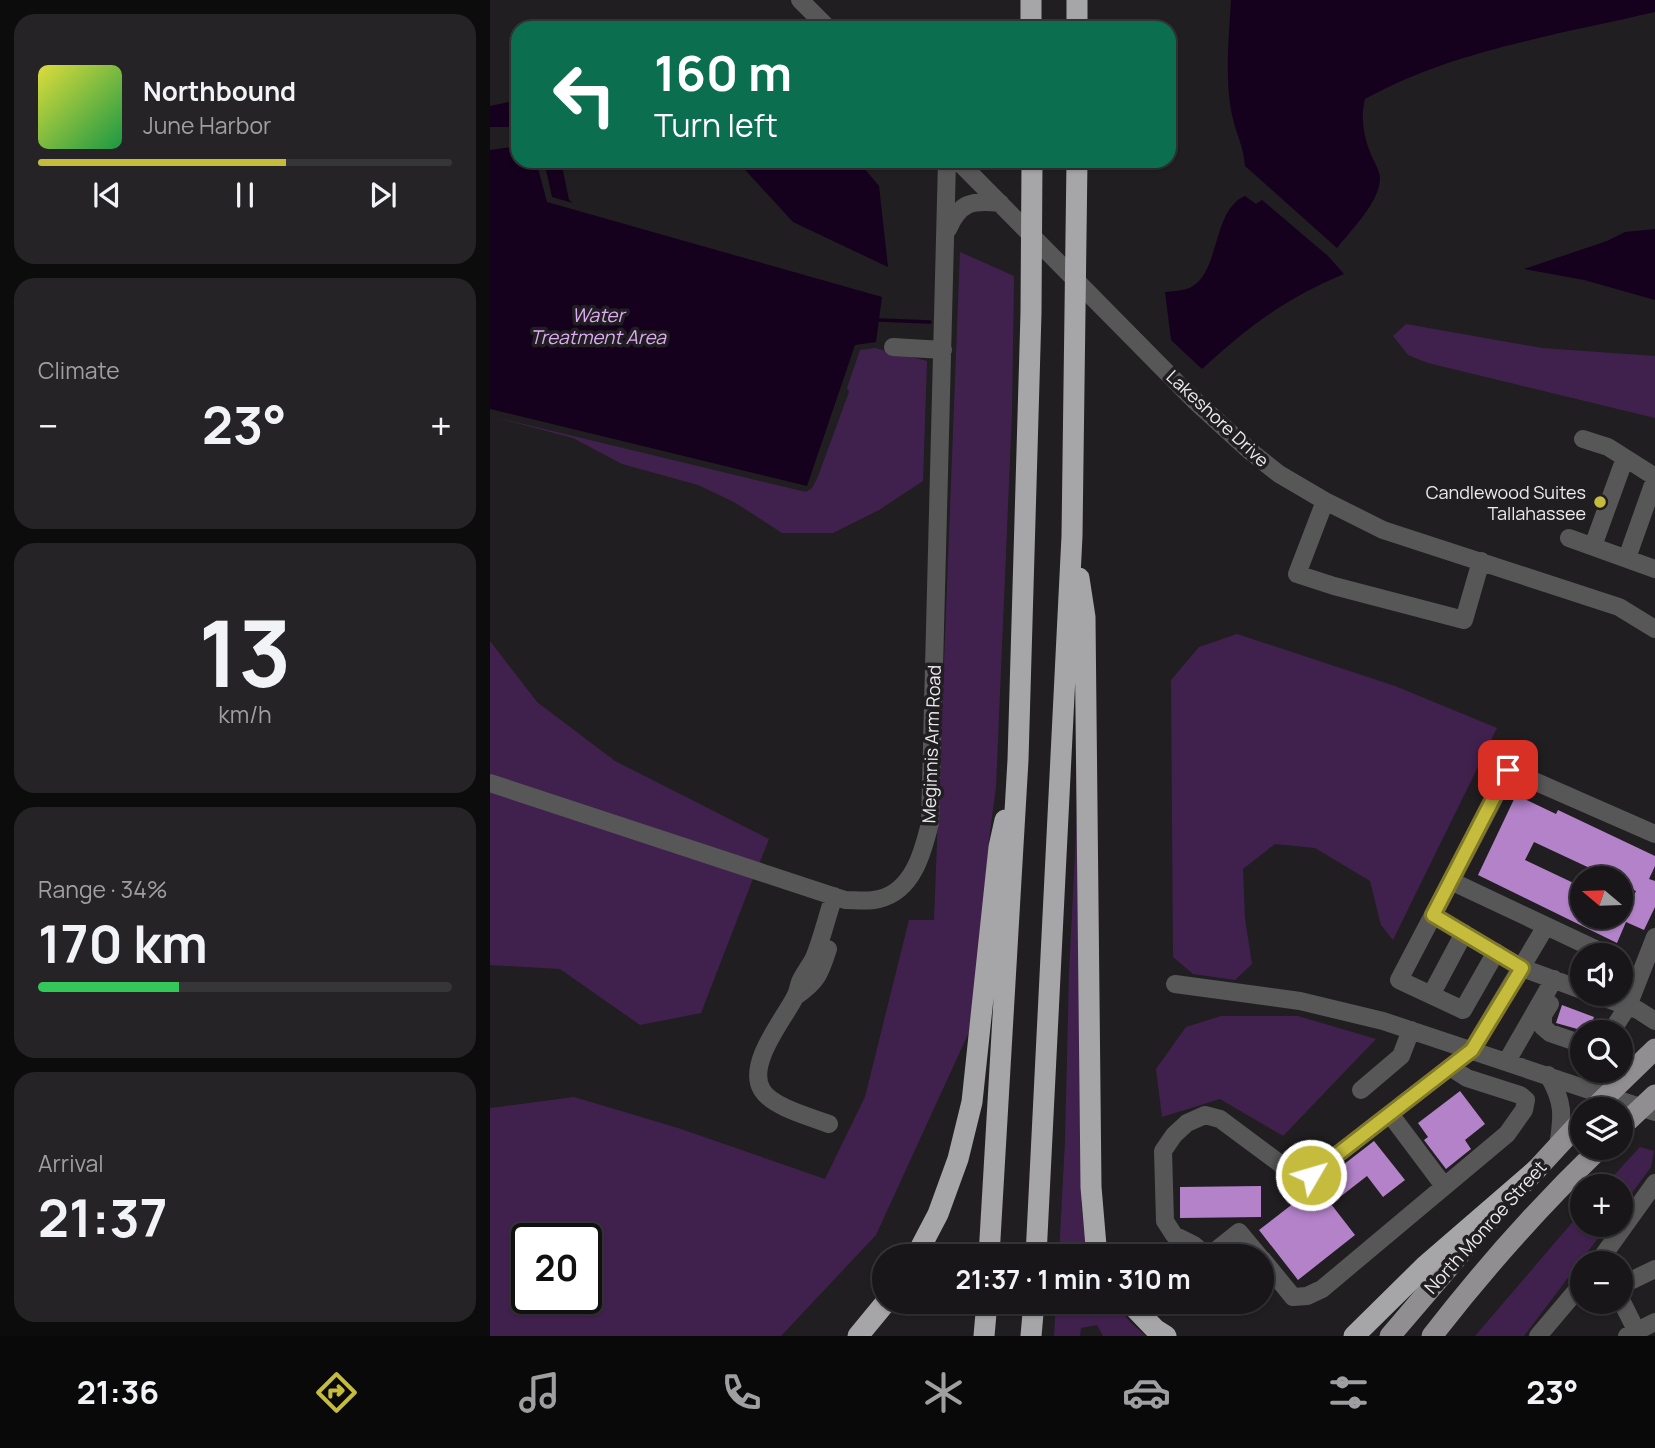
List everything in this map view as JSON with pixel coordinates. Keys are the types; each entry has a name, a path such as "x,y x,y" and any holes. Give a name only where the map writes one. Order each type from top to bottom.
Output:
{"highway":[{"path":"1031,0 1031,21"},
{"path":"1077,0 1077,21"},
{"path":"990,1244 1018,760 1031,313 1032,168"},
{"path":"1037,1244 1072,536 1077,168"},
{"path":"1072,536 1085,617 1091,1187 1096,1244"},
{"path":"922,1244 938,1214 958,1159 972,1102 999,847 1018,760"},
{"path":"1354,1336 1425,1266 1536,1170"},
{"path":"858,1336 876,1314"},
{"path":"984,1336 985,1314"},
{"path":"1031,1336 1033,1314"},
{"path":"1142,1314 1166,1336"}],"main road":[{"path":"1604,1097 1655,1049"},
{"path":"1633,1118 1651,1105"},
{"name":"North Monroe Street","path":"1390,1336 1481,1228 1570,1133"},
{"name":"North Monroe Street","path":"1432,1336 1456,1305 1588,1160"}],"street":[{"path":"800,0 821,21"},
{"name":"Meginnis Arm Road","path":"490,783 839,898 882,898 902,885 920,859 930,822 947,168"},
{"name":"Lakeshore Drive","path":"965,168 1220,426 1279,474 1383,530 1431,548 1481,561 1619,607 1655,628"},
{"path":"947,232 955,214 965,206 981,201 1000,203"},
{"path":"893,347 943,350"},
{"path":"1583,439 1608,447 1655,478 1627,558"},
{"path":"1593,546 1625,458"},
{"path":"1325,501 1297,573 1334,586 1464,620 1481,561"},
{"path":"1569,538 1655,569"},
{"path":"1496,952 1463,1010 1399,980 1508,770 1655,834"},
{"path":"1451,881 1582,943"},
{"path":"829,1124 768,1097 760,1089 758,1076 764,1052 775,1027 796,996 811,986 820,973 839,898"},
{"path":"1433,915 1522,968 1570,986"},
{"path":"1192,1244 1174,1235 1165,1221 1163,1151 1174,1135 1188,1123 1205,1115 1220,1119 1290,1171 1311,1175 1472,1050 1546,926"},
{"path":"1431,995 1464,933"},
{"path":"1633,997 1649,968 1655,937"},
{"path":"1507,1061 1558,981"},
{"path":"1558,981 1543,1015 1543,1027 1550,1033 1570,1040"},
{"path":"1175,985 1300,1001 1383,1021 1548,1075 1590,1097"},
{"path":"1619,1020 1628,1006 1655,1021"},
{"path":"1361,1090 1401,1056 1411,1030"},
{"path":"1523,1032 1570,1049"},
{"path":"1274,1274 1293,1297 1307,1296 1322,1289 1507,1134 1524,1110 1526,1100 1520,1095 1467,1078 1450,1067"},
{"path":"1548,1075 1563,1108 1558,1146"},
{"path":"1633,1104 1651,1105"},
{"path":"1390,1114 1444,1186"},
{"path":"1608,1251 1655,1183"},
{"path":"1224,1244 1239,1232 1249,1244"},
{"path":"1633,1280 1655,1269"},
{"path":"1538,1336 1570,1298"},
{"path":"1626,1314 1634,1334 1655,1322"}],"shaded area":[{"path":"960,252 1014,276 1012,412 996,787 979,963 969,1032 876,1235 781,1336 490,1336 490,1108 574,1097 678,1128 825,1179 865,1097 909,920 934,920"},
{"path":"1406,324 1542,348 1655,356 1655,418 1428,363 1408,355 1393,336"},
{"path":"875,348 927,361 923,481 879,510 833,533 782,533 734,502 698,485 622,464 573,438 490,416 806,492 817,479 849,392 847,388 860,350"},
{"path":"1237,634 1395,686 1497,728 1393,940 1381,925 1370,881 1315,848 1275,844 1243,869 1245,919 1252,964 1235,980 1193,974 1173,957 1171,680 1199,647"},
{"path":"490,641 537,702 615,761 769,839 759,864 490,776"},
{"path":"490,790 754,876 701,1013 640,1025 560,969 490,965"},
{"path":"1078,793 1085,1199 1081,1201 1087,1244 1060,1244"},
{"path":"1221,1016 1298,1016 1376,1039 1283,1136 1220,1099 1162,1117 1156,1069 1186,1027"},
{"path":"1640,1147 1654,1151 1651,1167 1633,1192 1633,1174 1615,1174 1628,1160 1633,1160 1633,1155"},
{"path":"1570,1225 1570,1237 1599,1237 1588,1251 1570,1251 1570,1275 1524,1336 1475,1336"},
{"path":"1055,1314 1124,1314 1146,1336 1103,1336 1097,1325 1081,1328 1080,1336 1054,1336"}],"water":[{"path":"1231,0 1655,0 1655,12 1469,56 1398,82 1365,99 1364,128 1369,150 1379,173 1379,187 1364,215 1337,248 1245,166 1230,105 1228,60"},
{"path":"511,102 511,127 490,127 490,106"},
{"name":"Water Treatment Area","path":"511,147 511,168 538,168 547,202 882,297 876,342 855,345 807,486 490,409 490,150"},
{"path":"546,168 562,168 569,200 573,203 552,197"},
{"path":"743,168 864,168 879,186 888,267 793,222"},
{"path":"1245,196 1256,204 1262,200 1328,256 1344,274 1304,293 1268,315 1202,369 1171,340 1165,292 1190,288 1202,278 1227,213"},
{"path":"1655,229 1655,300 1584,280 1524,269 1607,241 1625,232"}],"building":[{"path":"1516,795 1556,814 1558,810 1655,856 1655,866 1649,879 1655,881 1655,907 1644,930 1633,925 1633,897 1636,891 1633,890 1633,866 1585,866 1534,842 1525,860 1570,881 1570,920 1478,875"},
{"path":"1588,929 1623,929 1617,943"},
{"path":"1562,1005 1594,1017 1593,1020 1570,1020 1570,1027 1556,1023"},
{"path":"1460,1091 1485,1124 1465,1140 1471,1149 1446,1169 1424,1140 1428,1137 1418,1123"},
{"path":"1374,1141 1405,1180 1383,1197 1367,1176 1331,1204 1355,1235 1298,1280 1274,1249 1274,1244 1270,1244 1259,1230"},
{"path":"1261,1186 1261,1217 1180,1218 1180,1187"}],"waterway":[{"path":"879,320 930,322"}],"place":[{"name":"Candlewood Suites Tallahassee","path":"1600,502"}],"route":[{"path":"1311,1175 1472,1050 1522,968 1433,915 1508,770"}]}
